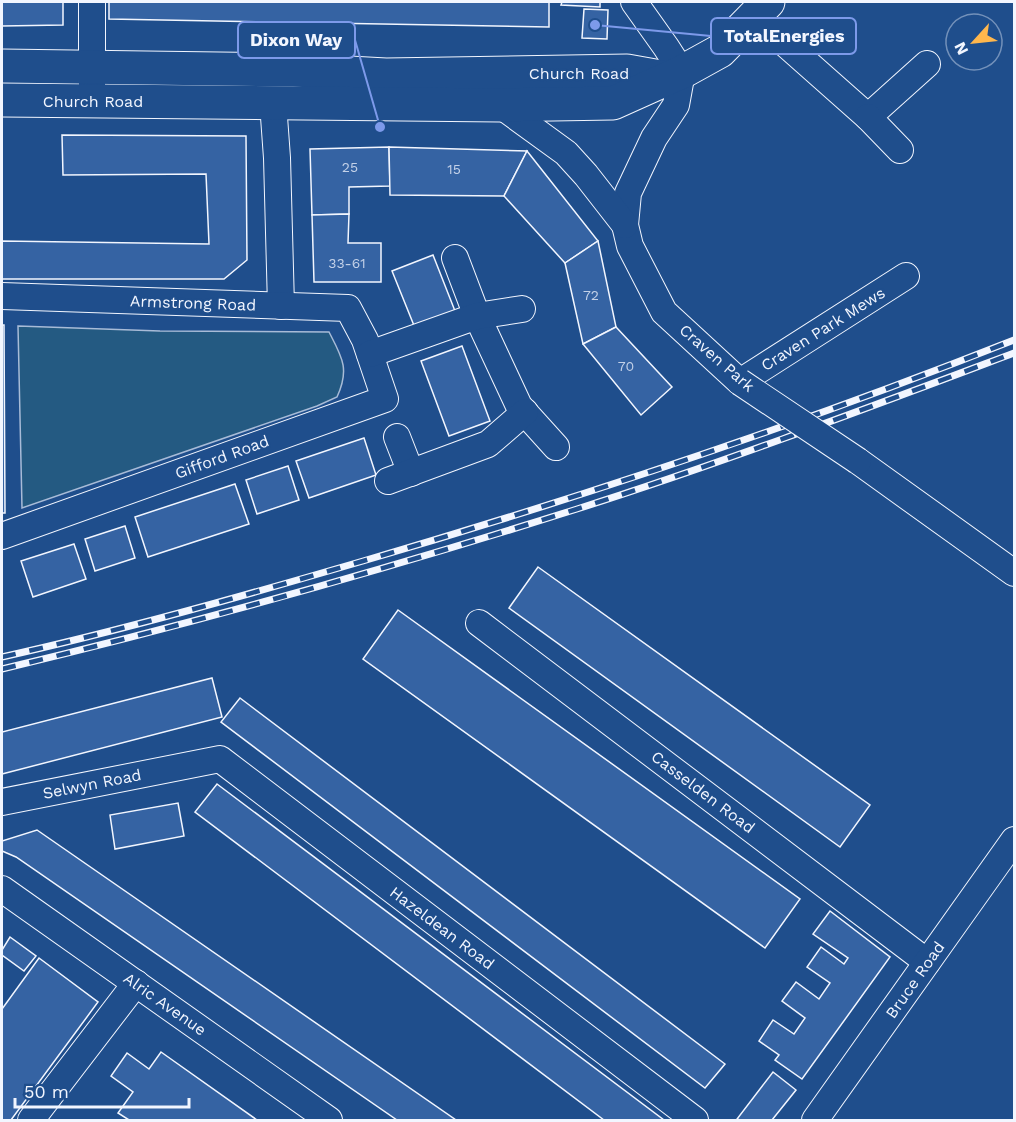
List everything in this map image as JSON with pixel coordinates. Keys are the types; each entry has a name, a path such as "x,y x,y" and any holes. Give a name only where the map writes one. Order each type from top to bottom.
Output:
{"main road":[{"path":"674,75 720,51 761,9"},
{"name":"Church Road","path":"2,66 92,85 273,103 500,105 613,103 674,75"},
{"name":"Church Road","path":"2,100 92,85 294,70 386,75 627,71 674,75"}],"street":[{"path":"92,2 92,85"},
{"path":"634,2 666,47 674,75"},
{"path":"761,9 900,150"},
{"path":"868,117 927,64"},
{"name":"Craven Park","path":"674,75 676,105 654,138 628,193 626,225 630,246 664,312 740,382 858,461 1014,573"},
{"path":"273,103 277,158 281,306"},
{"path":"500,105 566,153 626,225"},
{"path":"455,258 477,316 519,406 556,447"},
{"name":"Craven Park Mews","path":"740,382 906,276"},
{"name":"Armstrong Road","path":"2,296 348,308 368,347"},
{"path":"368,347 477,316 522,309"},
{"name":"Gifford Road","path":"2,536 385,399 368,347"},
{"path":"397,437 399,477 488,444 525,412"},
{"name":"Casselden Road","path":"479,623 927,962"},
{"name":"Hazeldean Road","path":"183,766 220,759 695,1120"},
{"name":"Selwyn Road","path":"2,802 183,766"},
{"name":"Bruce Road","path":"814,1120 1014,840"},
{"name":"Alric Avenue","path":"2,889 329,1120"},
{"path":"31,1120 136,983"}],"shaded area":[{"path":"18,326 160,331 329,332 341,356 343,379 337,397 317,406 22,508"}],"building":[{"path":"2,2 63,2 63,25 2,26"},
{"path":"109,2 549,2 549,27 109,19"},
{"path":"562,2 600,2 600,7 561,5"},
{"path":"584,9 608,10 607,39 582,38"},
{"path":"62,135 246,136 247,260 224,279 2,279 2,241 209,244 206,174 63,175"},
{"path":"389,147 390,186 349,187 349,214 312,215 310,149"},
{"path":"389,147 527,151 504,196 390,195"},
{"path":"527,151 598,241 565,263 504,196"},
{"path":"349,214 348,243 381,243 381,282 314,282 312,215"},
{"path":"598,241 616,327 583,344 565,263"},
{"path":"433,255 455,311 415,328 392,271"},
{"path":"2,325 4,325 5,513 2,513"},
{"path":"616,327 672,387 641,415 583,344"},
{"path":"462,346 490,421 449,436 421,361"},
{"path":"364,438 376,475 309,498 296,461"},
{"path":"288,466 299,500 257,514 246,480"},
{"path":"235,484 249,524 148,557 135,517"},
{"path":"125,526 135,558 95,571 85,539"},
{"path":"74,544 86,579 33,597 21,561"},
{"path":"538,567 870,805 840,847 509,608"},
{"path":"398,610 800,899 765,948 363,659"},
{"path":"212,678 222,717 2,774 2,732"},
{"path":"240,698 725,1064 705,1088 221,722"},
{"path":"217,784 664,1120 604,1120 195,812"},
{"path":"178,803 184,836 115,849 110,815"},
{"path":"37,830 456,1120 397,1120 16,857 2,851 2,841"},
{"path":"830,911 890,957 802,1079 775,1060 779,1055 759,1041 773,1020 794,1034 805,1018 782,1001 796,982 819,999 830,983 807,967 821,947 844,964 848,958 813,934"},
{"path":"10,937 36,956 24,971 2,955 2,950"},
{"path":"39,958 98,1002 11,1120 2,1120 2,1009"},
{"path":"161,1052 257,1120 129,1120 118,1113 133,1092 111,1076 127,1053 149,1069"},
{"path":"773,1072 796,1090 772,1120 737,1119"}],"railway":[{"path":"2,657 93,636 228,600 528,511 772,430 1014,340"},
{"path":"2,669 291,594 577,509 742,453 1014,353"}],"place":[{"name":"TotalEnergies","path":"595,25"},
{"name":"Dixon Way","path":"380,127"}]}
